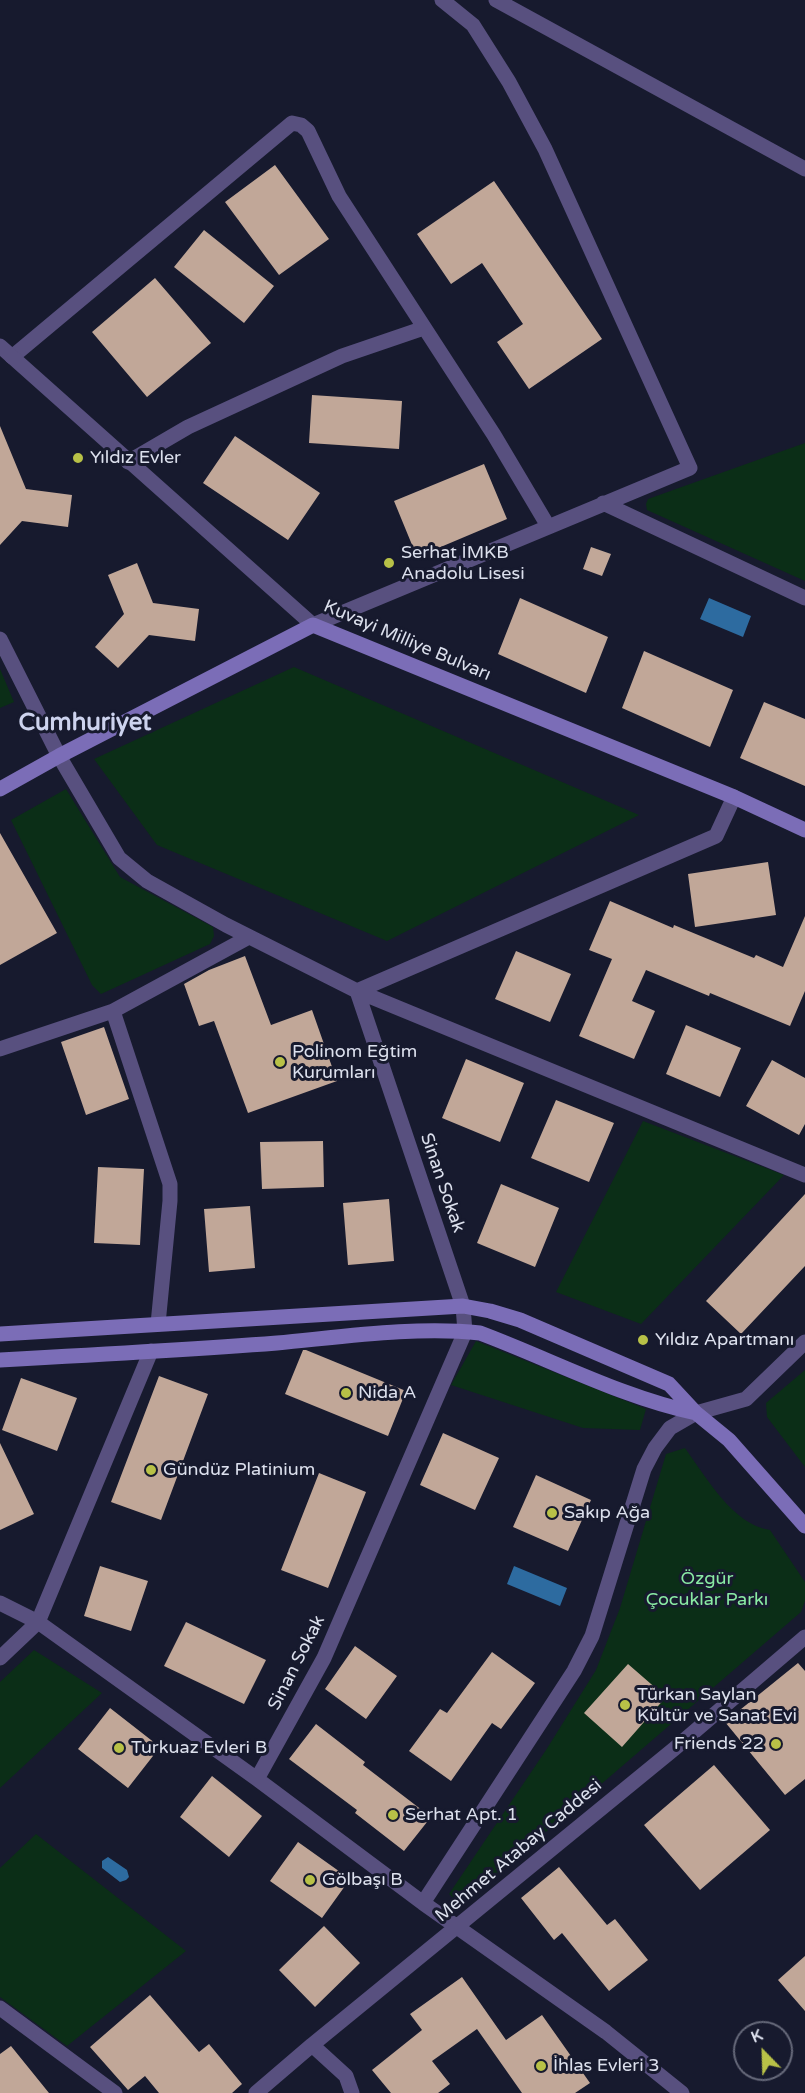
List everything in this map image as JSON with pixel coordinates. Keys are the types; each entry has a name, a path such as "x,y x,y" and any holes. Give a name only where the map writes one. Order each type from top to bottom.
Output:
{"main road":[{"path":"0,789 59,756 313,625"},
{"name":"Kuvayi Milliye Bulvarı","path":"313,625 734,797 805,830"},
{"path":"0,1334 463,1306 490,1311 520,1320 669,1384 696,1413 729,1440 805,1526"},
{"path":"0,1360 425,1331 480,1333 584,1376 670,1408 696,1413"}],"street":[{"path":"313,625 690,468 545,149 509,82 474,25 442,0"},
{"path":"496,0 805,169"},
{"path":"12,357 292,123 301,125 308,130 339,196 494,435 548,526"},
{"path":"128,462 188,427 322,365 424,328"},
{"name":"Kuvayi Milliye Bulvarı","path":"0,346 313,625"},
{"path":"603,503 805,598"},
{"path":"0,639 59,756 119,858 147,881 249,937 357,991 805,1174"},
{"path":"357,991 716,836 734,797"},
{"path":"0,1049 113,1011 249,937"},
{"name":"Sinan Sokak","path":"257,1779 324,1658 465,1332 463,1306 357,991"},
{"path":"113,1011 170,1184 158,1324"},
{"path":"423,1903 574,1671 592,1636 645,1469 655,1448 670,1428 696,1413 746,1399 805,1342"},
{"path":"0,1658 38,1622 151,1351"},
{"path":"0,1604 38,1622 257,1779 457,1928 606,2032 682,2093"},
{"name":"Mehmet Atabay Caddesi","path":"256,2093 706,1722 805,1637"},
{"path":"0,2008 115,2093"},
{"path":"312,2045 346,2076 352,2093"}],"green space":[{"path":"805,443 805,581 647,510 648,499"},
{"path":"294,667 639,815 387,941 157,845 94,759"},
{"path":"0,669 14,702 0,708"},
{"path":"66,789 120,877 213,927 214,936 210,944 101,994 92,985 11,820"},
{"path":"643,1121 784,1175 641,1324 556,1292"},
{"path":"476,1341 646,1409 640,1430 583,1428 451,1385"},
{"path":"805,1370 805,1467 767,1417 766,1403"},
{"name":"Özgür Çocuklar Parkı","path":"685,1448 732,1510 757,1526 770,1530 805,1582 805,1601 801,1612 461,1905 449,1894 546,1750 596,1670 620,1608 666,1454"},
{"path":"34,1650 102,1693 0,1788 0,1682"},
{"path":"36,1834 186,1951 67,2046 0,1997 0,1868"}],"water":[{"path":"709,598 751,616 743,637 700,619"},
{"path":"514,1566 567,1588 560,1606 507,1584"},
{"path":"108,1857 127,1870 129,1877 126,1880 120,1882 102,1868 102,1861"}],"building":[{"path":"275,165 329,239 279,275 225,202"},
{"path":"494,181 602,339 529,389 497,342 523,324 482,263 451,284 417,234"},
{"path":"204,230 274,286 244,323 174,267"},
{"path":"155,278 211,343 147,397 92,332"},
{"path":"312,395 402,401 399,449 309,443"},
{"path":"0,426 26,489 72,495 68,527 22,521 0,545"},
{"path":"235,436 320,493 288,540 203,483"},
{"path":"484,464 507,519 417,557 394,501"},
{"path":"591,547 611,554 602,576 583,569"},
{"path":"137,563 153,603 199,609 195,641 149,635 118,668 95,647 124,614 108,575"},
{"path":"520,598 608,637 586,693 498,654"},
{"path":"644,651 733,690 710,747 622,708"},
{"path":"764,702 805,719 805,786 740,758"},
{"path":"0,833 57,933 0,965"},
{"path":"768,862 776,915 695,927 688,874"},
{"path":"610,901 673,928 674,925 754,958 756,955 783,967 805,916 805,991 790,1026 646,970 632,1001 655,1011 634,1059 579,1036 612,959 589,950"},
{"path":"516,951 571,974 550,1022 495,999"},
{"name":"Polinom Eğtim Kurumları","path":"245,956 271,1025 312,1010 337,1081 248,1113 214,1021 199,1026 184,984 209,970"},
{"path":"686,1025 741,1048 720,1097 666,1074"},
{"path":"104,1027 129,1099 86,1115 61,1042"},
{"path":"466,1059 524,1083 500,1142 442,1118"},
{"path":"772,1060 805,1078 805,1124 799,1135 746,1106"},
{"path":"556,1100 614,1123 589,1182 531,1158"},
{"path":"323,1141 324,1187 262,1189 260,1142"},
{"path":"98,1167 144,1169 140,1245 94,1243"},
{"path":"501,1184 559,1208 535,1267 477,1243"},
{"path":"805,1194 805,1266 741,1334 706,1301"},
{"path":"389,1199 394,1261 348,1265 343,1203"},
{"path":"250,1206 255,1268 209,1272 204,1209"},
{"name":"Nida A","path":"303,1350 406,1391 388,1436 285,1394"},
{"name":"Gündüz Platinium","path":"159,1376 208,1394 161,1520 111,1502"},
{"path":"21,1378 77,1398 57,1451 2,1430"},
{"path":"443,1433 499,1458 475,1510 420,1485"},
{"path":"0,1443 34,1514 0,1530"},
{"path":"319,1473 366,1492 328,1588 281,1570"},
{"name":"Sakıp Ağa","path":"536,1475 591,1500 568,1551 513,1527"},
{"path":"100,1566 148,1581 131,1631 84,1616"},
{"path":"186,1622 266,1660 244,1704 164,1666"},
{"path":"355,1646 397,1676 366,1719 325,1689"},
{"path":"492,1652 535,1683 501,1729 492,1723 451,1781 409,1751 440,1709 447,1713"},
{"path":"798,1663 805,1671 805,1779 785,1795 725,1722"},
{"name":"Türkan Saylan Kültür ve Sanat Evi","path":"628,1664 666,1697 622,1747 584,1713"},
{"name":"Turkuaz Evleri B","path":"110,1708 160,1747 128,1788 78,1749"},
{"path":"316,1724 365,1762 363,1765 431,1817 404,1851 355,1813 357,1810 289,1759"},
{"path":"714,1765 770,1830 700,1890 644,1825"},
{"path":"212,1776 262,1816 229,1857 180,1817"},
{"name":"Gölbaşı B","path":"298,1842 350,1879 322,1918 270,1881"},
{"path":"559,1867 607,1925 615,1919 648,1960 609,1991 562,1933 554,1940 521,1898"},
{"path":"324,1926 360,1963 315,2007 279,1970"},
{"path":"805,1956 805,2011 778,1980"},
{"path":"462,1977 506,2040 542,2015 590,2083 575,2093 522,2093 477,2029 432,2061 450,2084 438,2093 391,2093 372,2070 422,2030 410,2014"},
{"path":"150,1995 199,2052 209,2044 242,2084 232,2093 159,2093 145,2076 128,2090 90,2047"},
{"path":"11,2046 49,2093 0,2093 0,2054"}],"place":[{"name":"Yıldız Evler","path":"78,458"},
{"name":"Serhat İMKB Anadolu Lisesi","path":"389,563"},
{"name":"Polinom Eğtim Kurumları","path":"280,1062"},
{"name":"Yıldız Apartmanı","path":"643,1340"},
{"name":"Nida A","path":"346,1393"},
{"name":"Gündüz Platinium","path":"151,1470"},
{"name":"Sakıp Ağa","path":"552,1513"},
{"name":"Türkan Saylan Kültür ve Sanat Evi","path":"625,1705"},
{"name":"Friends 22","path":"776,1744"},
{"name":"Turkuaz Evleri B","path":"119,1748"},
{"name":"Serhat Apt. 1","path":"393,1815"},
{"name":"Gölbaşı B","path":"310,1880"},
{"name":"İhlas Evleri 3","path":"541,2066"}],"district":[{"name":"Cumhuriyet","path":"85,724"}]}
